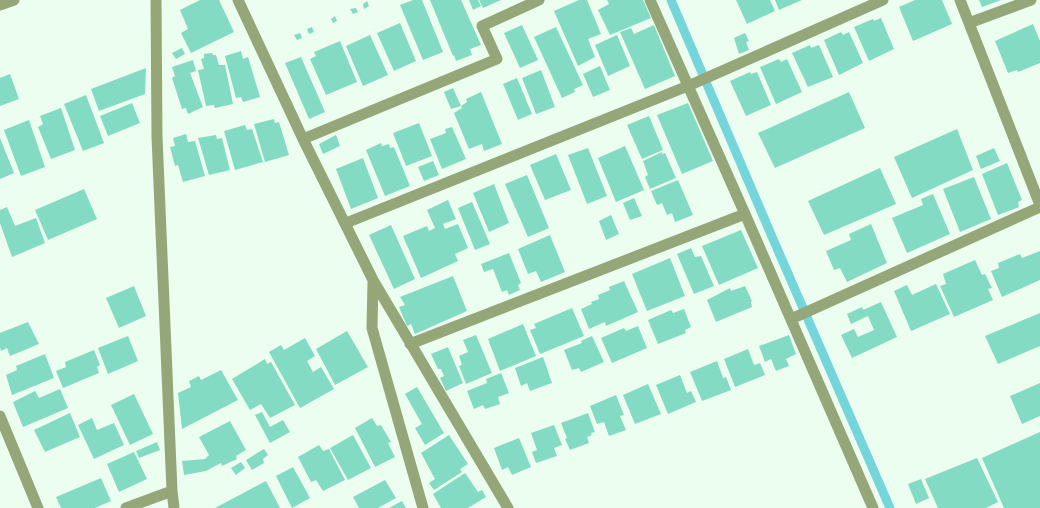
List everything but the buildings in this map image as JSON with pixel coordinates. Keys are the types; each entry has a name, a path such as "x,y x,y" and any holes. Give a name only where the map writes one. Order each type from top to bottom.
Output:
{"street":[{"path":"0,5 14,0"},
{"path":"156,0 157,137 172,491 174,508"},
{"path":"238,0 303,139 373,280 508,508"},
{"path":"303,139 497,59 482,26 539,0"},
{"path":"650,0 873,508"},
{"path":"346,223 688,86 883,0"},
{"path":"791,319 1040,206 960,0"},
{"path":"969,23 1031,0"},
{"path":"410,344 745,214"},
{"path":"373,280 372,328 423,508"},
{"path":"0,416 38,508"},
{"path":"126,508 172,491"}],"waterway":[{"path":"671,0 890,508"}]}
